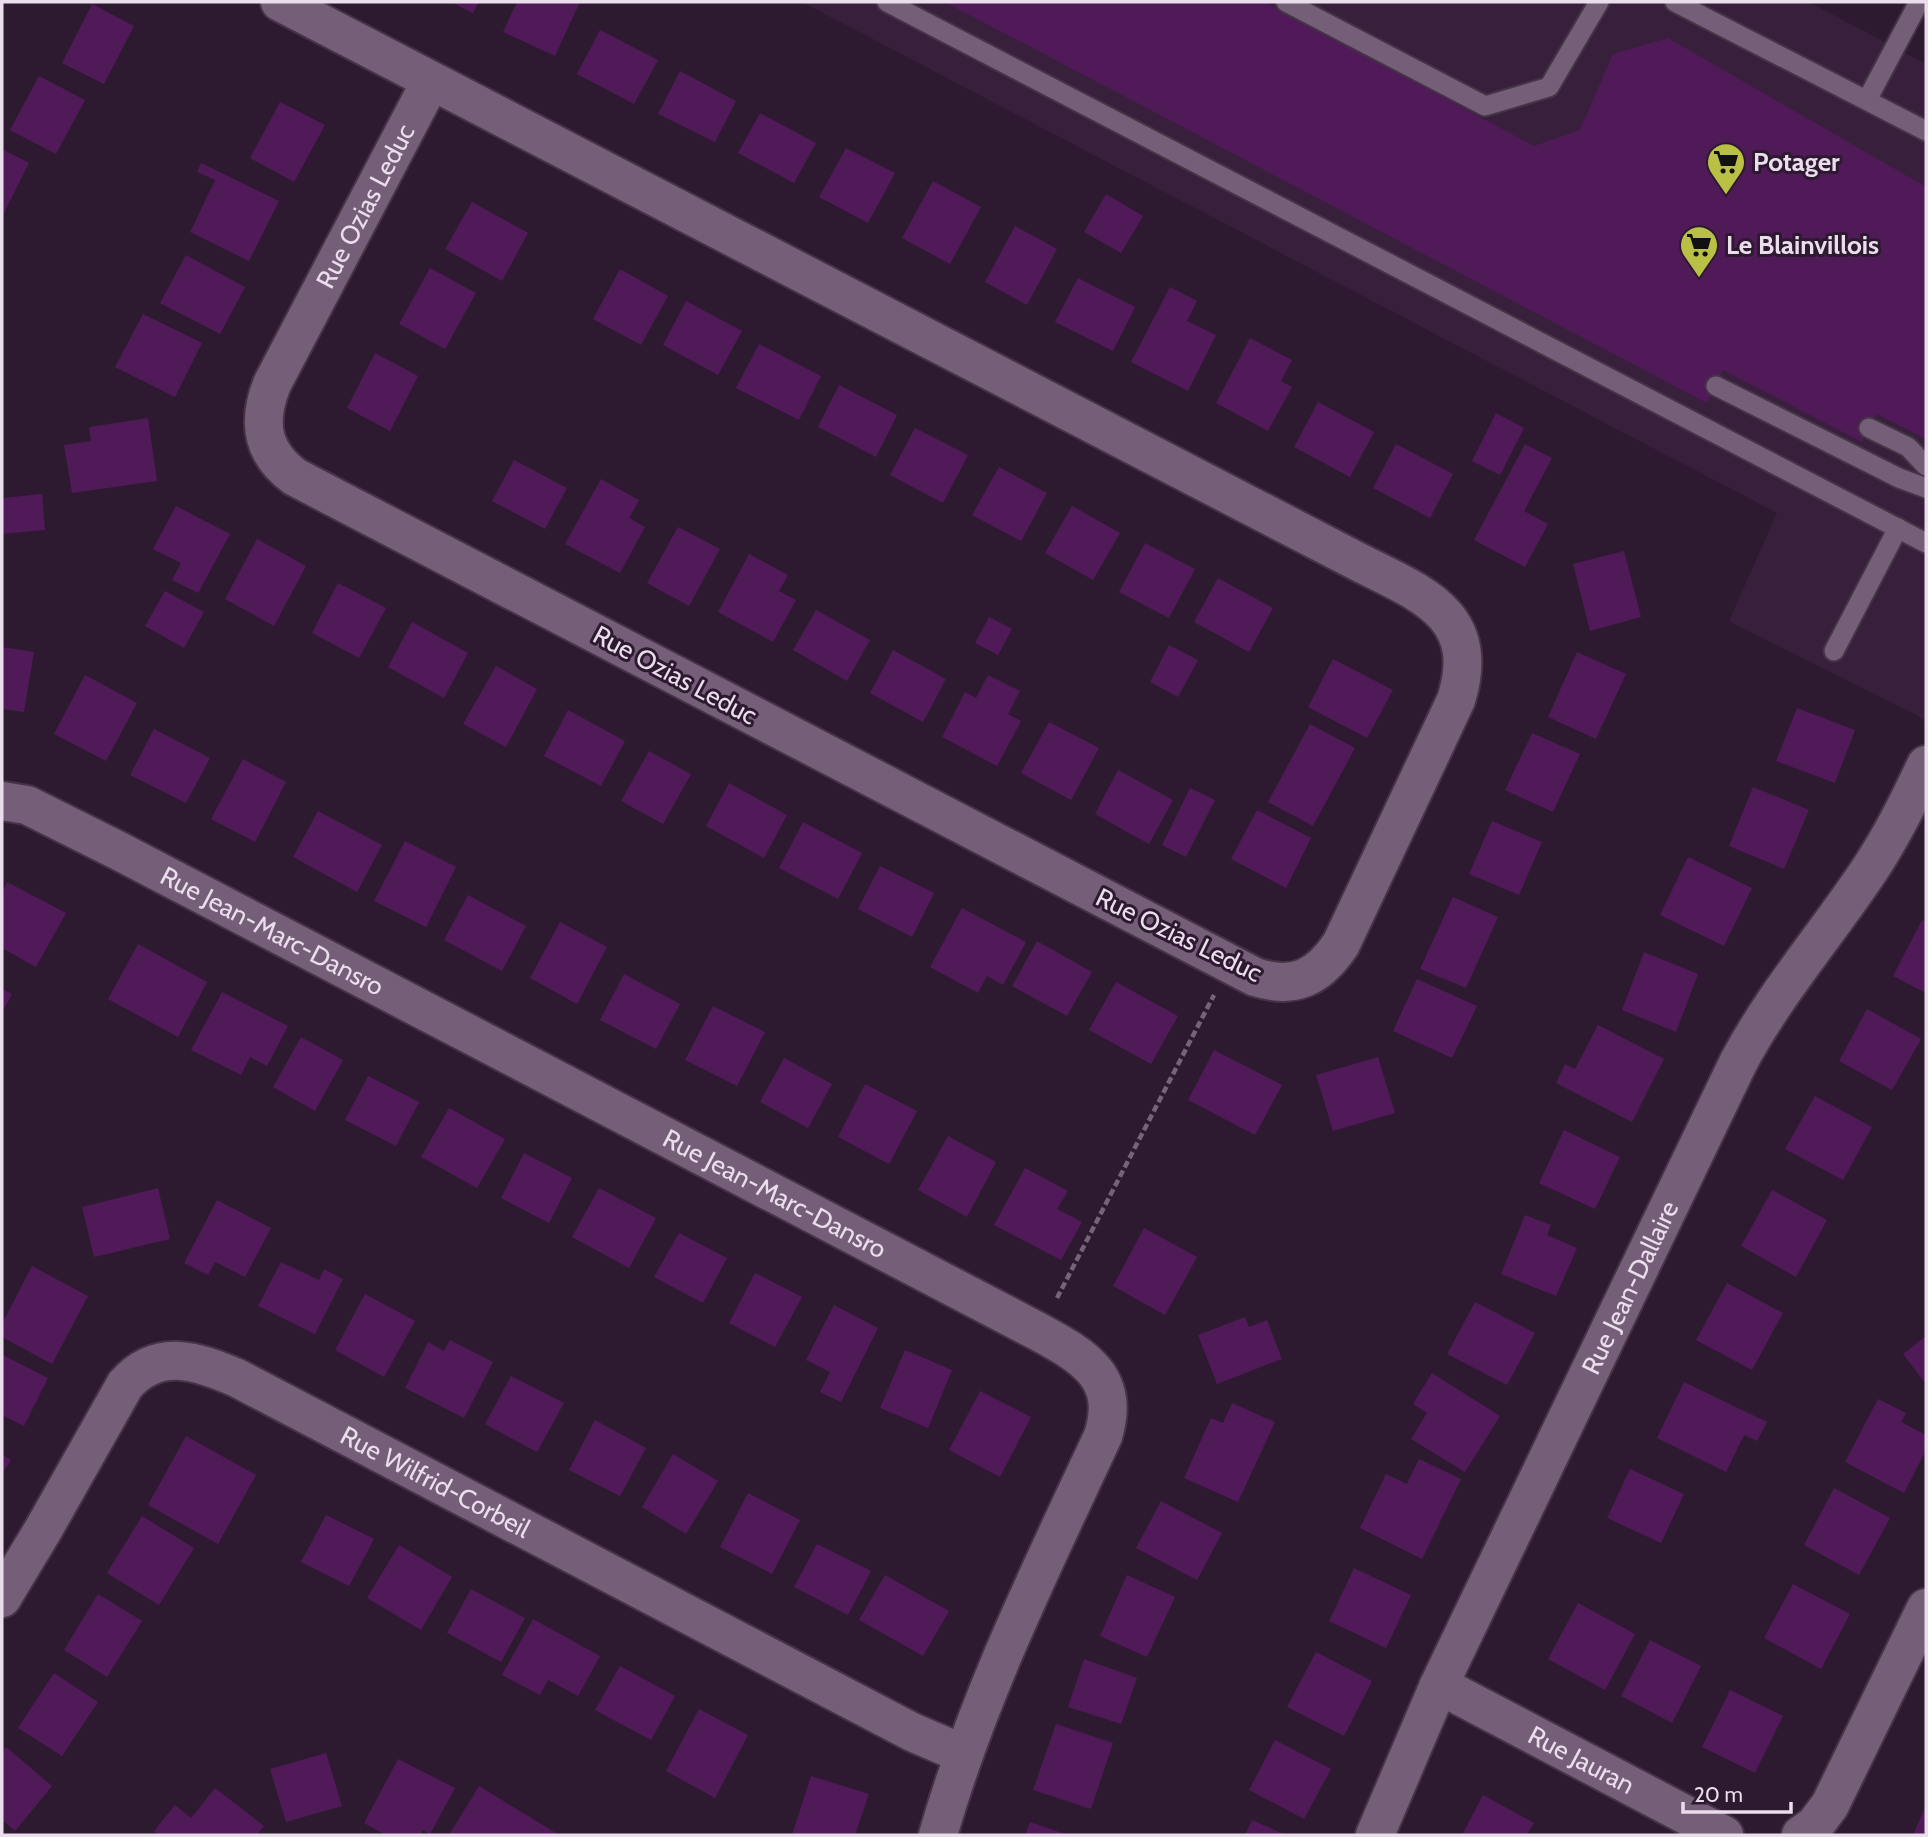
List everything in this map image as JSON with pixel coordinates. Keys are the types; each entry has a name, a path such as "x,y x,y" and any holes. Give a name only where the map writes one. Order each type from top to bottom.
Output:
{"street":[{"name":"Rue Ozias Leduc","path":"280,2 1347,556 1442,610 1458,635 1463,652 1463,675 1456,700 1341,944 1320,971 1295,981 1268,981 1255,977 307,483 276,461 266,442 263,429 266,399 272,384 431,81"},
{"name":"Rue Jean-Dallaire","path":"1375,1835 1439,1685 1738,1062 1758,1024 1855,892 1886,845 1926,765"},
{"name":"Rue Jean-Marc-Dansro","path":"2,801 27,806 119,851 1051,1338 1088,1361 1108,1396 1109,1410 1105,1430 989,1686 963,1754 938,1835"},
{"name":"Rue Wilfrid-Corbeil","path":"2,1598 125,1385 134,1374 158,1362 187,1360 237,1378 912,1732 963,1754"},
{"path":"1801,1835 1815,1825 1829,1805 1926,1608"},
{"name":"Rue Jauran","path":"1439,1685 1724,1835"}],"lane":[{"path":"887,2 1926,543"},
{"path":"1286,2 1485,106 1549,88 1599,2"},
{"path":"1675,2 1926,131"},
{"path":"1867,100 1919,2"},
{"path":"1716,386 1899,478 1926,488"},
{"path":"1869,428 1908,447 1926,466"},
{"path":"1834,651 1898,528"}],"path":[{"path":"1050,1310 1219,985"}],"shaded area":[{"path":"802,2 1809,2 1926,64 1926,722 1729,621 1777,513"}],"building":[{"path":"451,2 479,2 473,13"},
{"path":"517,2 580,2 555,56 503,32"},
{"name":"Le Blainvillois","path":"945,2 1265,2 1534,146 1580,130 1613,54 1668,38 1926,187 1926,439 1877,414 1862,442 1723,370 1707,403"},
{"path":"92,4 134,26 104,84 62,63"},
{"path":"600,30 658,60 634,104 577,74"},
{"path":"680,71 736,101 715,142 658,114"},
{"path":"39,76 85,100 56,154 10,130"},
{"path":"280,102 325,125 294,182 250,158"},
{"path":"760,113 816,143 794,183 738,153"},
{"path":"846,148 895,173 868,223 819,197"},
{"path":"2,149 29,163 2,217"},
{"path":"201,163 279,201 249,261 190,232 215,180 197,172"},
{"path":"933,181 981,207 950,264 902,238"},
{"path":"1106,194 1143,216 1121,253 1084,232"},
{"path":"472,202 528,233 502,281 445,249"},
{"path":"1015,226 1057,249 1027,305 985,282"},
{"path":"186,255 245,287 220,334 160,303"},
{"path":"430,268 476,293 445,349 399,324"},
{"path":"620,269 668,296 641,345 593,319"},
{"path":"1078,278 1135,307 1113,351 1055,322"},
{"path":"1170,287 1197,301 1187,321 1216,335 1188,391 1131,362"},
{"path":"686,301 742,331 718,375 663,345"},
{"path":"143,314 202,343 175,397 115,367"},
{"path":"1250,338 1292,360 1281,381 1292,387 1268,431 1216,403"},
{"path":"759,344 821,376 799,420 736,388"},
{"path":"375,353 418,376 390,431 347,408"},
{"path":"839,385 897,415 876,457 818,427"},
{"path":"1318,402 1374,432 1350,477 1294,447"},
{"path":"1496,413 1524,428 1500,475 1472,461"},
{"path":"148,418 157,481 72,493 64,445 91,441 89,427"},
{"path":"915,428 968,455 943,503 890,475"},
{"path":"1396,444 1453,474 1430,518 1373,488"},
{"path":"1525,444 1552,458 1524,511 1548,524 1525,567 1474,540"},
{"path":"514,460 567,488 545,529 492,501"},
{"path":"999,467 1047,493 1021,541 972,515"},
{"path":"601,479 639,500 629,518 645,527 620,573 565,544"},
{"path":"42,494 45,530 2,534 2,498"},
{"path":"176,506 230,534 198,593 172,580 181,563 153,549"},
{"path":"1072,506 1120,533 1093,580 1045,553"},
{"path":"678,527 720,549 689,606 647,583"},
{"path":"257,539 306,566 274,626 225,599"},
{"path":"1145,543 1195,569 1169,618 1119,592"},
{"path":"1624,551 1641,617 1590,631 1573,564"},
{"path":"749,554 788,575 779,591 796,600 773,642 718,612"},
{"path":"1218,578 1273,608 1249,652 1194,622"},
{"path":"338,583 386,608 359,658 312,633"},
{"path":"165,591 204,612 184,648 145,626"},
{"path":"816,610 870,640 847,681 793,650"},
{"path":"989,617 1012,629 998,655 975,643"},
{"path":"412,622 468,653 444,698 388,667"},
{"path":"1169,645 1198,660 1178,697 1150,682"},
{"path":"2,647 34,652 24,712 2,709"},
{"path":"893,650 946,679 923,722 870,693"},
{"path":"1577,652 1626,674 1596,739 1548,717"},
{"path":"1333,659 1393,690 1367,738 1308,707"},
{"path":"496,666 537,689 506,747 463,724"},
{"path":"85,675 137,703 106,761 54,734"},
{"path":"988,675 1020,691 1008,714 1021,721 997,766 942,737 965,692 976,698"},
{"path":"1797,708 1855,730 1835,783 1776,761"},
{"path":"568,710 625,741 601,786 544,756"},
{"path":"1049,722 1099,748 1071,800 1021,773"},
{"path":"1310,724 1355,748 1313,826 1268,802"},
{"path":"154,729 210,758 186,803 130,775"},
{"path":"1532,733 1580,754 1553,812 1505,790"},
{"path":"649,751 691,774 663,824 621,801"},
{"path":"243,759 286,782 255,842 211,819"},
{"path":"1118,770 1173,800 1149,844 1095,814"},
{"path":"729,783 787,815 764,858 706,826"},
{"path":"1753,787 1809,810 1784,869 1729,846"},
{"path":"1190,788 1215,800 1186,857 1162,845"},
{"path":"1257,810 1311,838 1286,888 1231,859"},
{"path":"318,811 382,845 357,892 293,857"},
{"path":"1492,821 1542,842 1519,895 1469,874"},
{"path":"803,822 862,853 838,899 779,868"},
{"path":"405,841 456,867 426,927 374,901"},
{"path":"1688,857 1752,888 1724,946 1660,915"},
{"path":"880,866 934,893 912,937 858,909"},
{"path":"7,882 66,913 36,967 2,948 2,893"},
{"path":"468,895 526,926 502,971 444,940"},
{"path":"1453,897 1498,917 1466,988 1420,969"},
{"path":"962,908 1026,942 1003,985 987,976 978,993 930,967"},
{"path":"1922,920 1926,922 1926,993 1893,976"},
{"path":"560,922 607,947 577,1004 530,978"},
{"path":"1037,941 1092,972 1067,1016 1012,986"},
{"path":"138,944 207,982 178,1037 108,999"},
{"path":"1644,952 1698,974 1676,1032 1622,1010"},
{"path":"624,974 680,1004 656,1049 600,1020"},
{"path":"1417,979 1477,1006 1452,1058 1393,1031"},
{"path":"1116,982 1178,1016 1151,1064 1089,1030"},
{"path":"2,989 12,994 2,1013"},
{"path":"222,992 288,1026 267,1066 250,1057 241,1075 191,1050"},
{"path":"713,1006 765,1032 737,1086 685,1060"},
{"path":"1867,1009 1921,1039 1892,1090 1839,1061"},
{"path":"1598,1025 1664,1059 1632,1122 1556,1083 1565,1064 1575,1069"},
{"path":"301,1037 343,1060 315,1111 273,1087"},
{"path":"1214,1050 1282,1085 1255,1135 1188,1100"},
{"path":"1378,1057 1395,1113 1333,1131 1316,1075"},
{"path":"784,1058 832,1084 808,1128 760,1102"},
{"path":"368,1076 419,1102 396,1146 345,1120"},
{"path":"865,1084 917,1111 889,1164 838,1137"},
{"path":"1815,1096 1872,1127 1843,1180 1785,1149"},
{"path":"449,1108 505,1139 477,1188 421,1157"},
{"path":"1564,1130 1620,1157 1595,1209 1539,1183"},
{"path":"948,1136 996,1162 967,1217 918,1190"},
{"path":"524,1153 572,1178 549,1223 501,1198"},
{"path":"1025,1168 1068,1191 1057,1209 1082,1222 1061,1260 994,1225"},
{"path":"158,1188 170,1239 94,1257 82,1207"},
{"path":"599,1188 656,1218 629,1268 572,1237"},
{"path":"1772,1190 1827,1220 1796,1277 1741,1246"},
{"path":"217,1200 271,1228 245,1277 215,1262 208,1275 184,1263"},
{"path":"1525,1215 1551,1225 1547,1235 1577,1248 1556,1296 1501,1274"},
{"path":"1144,1228 1197,1257 1165,1315 1113,1286"},
{"path":"679,1233 727,1258 703,1303 654,1277"},
{"path":"281,1262 319,1280 324,1269 343,1279 315,1334 258,1306"},
{"path":"32,1266 88,1296 52,1364 2,1337 2,1324"},
{"path":"755,1273 802,1297 775,1347 729,1323"},
{"path":"1727,1283 1783,1313 1752,1370 1696,1340"},
{"path":"365,1294 415,1321 384,1377 335,1350"},
{"path":"1475,1302 1535,1333 1507,1385 1447,1354"},
{"path":"834,1305 878,1328 841,1402 820,1392 830,1372 806,1360"},
{"path":"1245,1317 1249,1327 1267,1320 1282,1359 1217,1384 1198,1335"},
{"path":"1926,1336 1926,1384 1903,1354"},
{"path":"450,1340 493,1362 464,1418 405,1388 428,1342 444,1351"},
{"path":"905,1350 952,1370 928,1428 880,1408"},
{"path":"3,1355 48,1378 24,1426 2,1415"},
{"path":"1432,1373 1500,1416 1465,1472 1411,1439 1427,1413 1413,1404"},
{"path":"511,1376 564,1403 537,1452 485,1424"},
{"path":"1684,1382 1767,1422 1757,1441 1744,1435 1726,1472 1657,1438"},
{"path":"980,1391 1031,1417 1000,1477 949,1450"},
{"path":"1878,1399 1906,1413 1901,1422 1926,1435 1926,1450 1904,1493 1845,1462"},
{"path":"1232,1403 1275,1422 1238,1502 1184,1478 1211,1418 1223,1423"},
{"path":"595,1420 646,1448 620,1496 569,1470"},
{"path":"186,1436 256,1475 218,1544 148,1505"},
{"path":"2,1454 11,1460 2,1474"},
{"path":"673,1454 718,1481 686,1534 642,1507"},
{"path":"1419,1459 1461,1479 1422,1559 1360,1528 1386,1474 1407,1484"},
{"path":"1630,1469 1684,1494 1661,1543 1607,1518"},
{"path":"1834,1488 1890,1518 1859,1575 1804,1545"},
{"path":"748,1493 800,1520 772,1574 720,1547"},
{"path":"1161,1501 1222,1533 1197,1580 1136,1548"},
{"path":"326,1515 374,1539 349,1586 301,1562"},
{"path":"142,1516 194,1548 159,1605 107,1573"},
{"path":"817,1544 871,1571 848,1615 794,1587"},
{"path":"399,1545 452,1577 421,1630 367,1598"},
{"path":"1354,1568 1411,1595 1386,1648 1329,1621"},
{"path":"885,1575 949,1611 923,1656 859,1620"},
{"path":"1127,1575 1175,1597 1147,1657 1100,1636"},
{"path":"1793,1584 1850,1614 1821,1669 1764,1638"},
{"path":"471,1589 525,1618 501,1662 447,1633"},
{"path":"98,1594 142,1621 107,1677 64,1650"},
{"path":"1578,1603 1635,1634 1605,1690 1548,1659"},
{"path":"533,1619 600,1656 578,1696 548,1680 540,1695 502,1675"},
{"path":"1650,1640 1701,1666 1672,1723 1621,1696"},
{"path":"1316,1652 1372,1681 1344,1736 1287,1707"},
{"path":"1084,1659 1137,1678 1121,1724 1068,1707"},
{"path":"620,1666 675,1696 651,1740 595,1710"},
{"path":"54,1673 98,1702 62,1756 18,1728"},
{"path":"1730,1690 1783,1716 1755,1773 1702,1747"},
{"path":"699,1709 748,1735 715,1798 666,1771"},
{"path":"1056,1724 1113,1743 1091,1809 1033,1790"},
{"path":"1275,1740 1331,1769 1304,1819 1249,1790"},
{"path":"6,1747 52,1786 15,1831 2,1820 2,1751"},
{"path":"326,1753 342,1806 286,1822 270,1769"},
{"path":"398,1759 455,1788 430,1834 423,1830 420,1835 386,1835 364,1823"},
{"path":"811,1776 869,1794 855,1835 792,1835"},
{"path":"479,1786 559,1835 449,1835"},
{"path":"215,1788 264,1826 257,1835 159,1835 154,1831 175,1805 191,1818"},
{"path":"1483,1795 1534,1823 1527,1835 1462,1835"},
{"path":"1926,1805 1926,1835 1913,1835"},
{"path":"1252,1820 1286,1835 1245,1835"},
{"path":"1030,1822 1068,1835 1025,1835"}],"place":[{"name":"Potager","path":"1726,196"},
{"name":"Le Blainvillois","path":"1699,279"}]}
